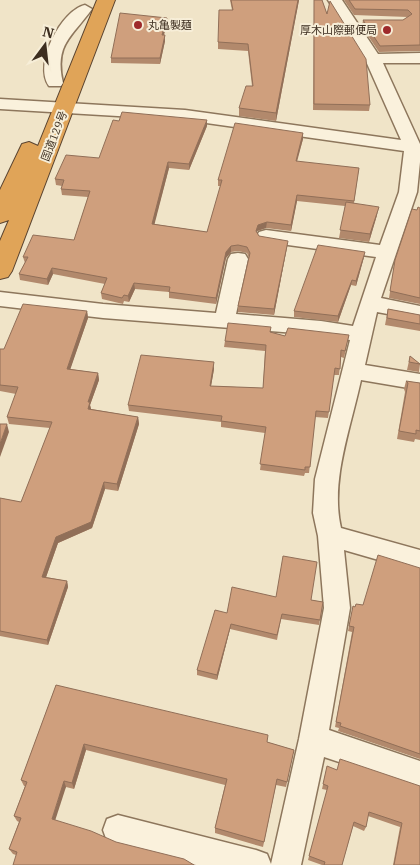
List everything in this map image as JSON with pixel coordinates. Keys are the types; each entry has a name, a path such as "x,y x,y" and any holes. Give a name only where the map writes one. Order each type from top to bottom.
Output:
{"highway":[{"name":"国道129号","path":"0,216 55,108 106,0"},
{"name":"国道129号","path":"0,271 55,108 55,83 87,4"}],"street":[{"path":"286,865 313,739 337,608 330,536 325,514 327,479 369,303 387,252 414,193 413,147 373,59 335,0"},
{"path":"350,21 367,21"},
{"path":"373,59 420,58"},
{"path":"0,104 185,115 413,147"},
{"path":"274,233 387,252"},
{"path":"225,320 238,259"},
{"path":"0,299 103,311 321,328 361,335"},
{"path":"369,303 420,313"},
{"path":"352,371 420,382"},
{"path":"330,536 420,561"},
{"path":"313,739 420,775"},
{"path":"136,830 256,865"}],"building":[{"path":"231,0 298,0 276,113 239,108 246,86 253,86 248,44 218,42 219,10 233,10"},
{"path":"314,0 322,0 327,14 330,1 366,59 370,105 314,104"},
{"path":"349,0 420,0 420,45 380,46 363,20 403,20 412,14 408,10 355,9"},
{"path":"120,13 167,18 162,35 165,35 160,58 111,58"},
{"path":"122,112 207,120 189,164 168,162 152,224 207,232 222,180 218,180 235,123 303,133 296,161 359,168 354,201 297,195 291,225 267,222 258,225 256,231 259,236 288,241 274,309 238,306 250,253 247,247 238,245 231,246 226,252 216,298 169,292 170,287 134,283 128,296 124,295 122,298 101,293 107,278 52,268 47,279 19,274 28,257 23,257 33,235 74,240 90,191 61,189 64,180 55,179 66,155 99,158 113,120 119,121"},
{"path":"346,202 379,207 370,234 340,230"},
{"path":"418,207 420,208 420,298 390,291 395,260 412,209 417,210"},
{"path":"318,245 365,252 356,281 352,280 338,316 294,311"},
{"path":"23,304 87,311 67,369 98,373 88,402 90,402 88,409 138,417 117,484 104,482 91,522 56,537 42,577 67,581 47,640 0,631 0,498 21,502 52,422 7,417 18,387 0,385 0,349 4,349"},
{"path":"388,309 420,315 420,324 387,318"},
{"path":"228,323 271,327 270,332 285,336 288,328 349,335 345,351 341,350 340,369 335,368 329,412 316,411 310,467 305,467 305,470 260,464 266,427 221,421 222,416 128,405 141,355 214,362 210,386 263,388 266,345 225,341"},
{"path":"410,356 420,364 409,362"},
{"path":"406,381 420,383 420,431 416,430 416,434 399,431 408,383"},
{"path":"0,424 7,424 0,444"},
{"path":"378,555 420,568 420,754 340,726 341,723 336,722 354,627 349,626 353,606 355,607 356,604 363,605"},
{"path":"283,556 317,562 311,600 323,602 320,620 282,614 277,635 231,624 217,675 197,670 215,610 227,613 232,587 276,597"},
{"path":"56,685 268,735 267,742 294,750 287,782 277,779 264,842 215,828 227,779 84,744 72,783 64,781 52,819 91,831 116,842 184,859 194,865 13,865 17,852 9,849 21,818 14,816 27,782 21,780"},
{"path":"340,759 420,786 420,865 394,865 402,823 369,812 366,827 354,822 342,865 324,865 325,862 309,856 328,786 323,784 327,766 337,770"}],"place":[{"name":"丸亀製麺","path":"138,25"},
{"name":"厚木山際郵便局","path":"387,30"}]}
